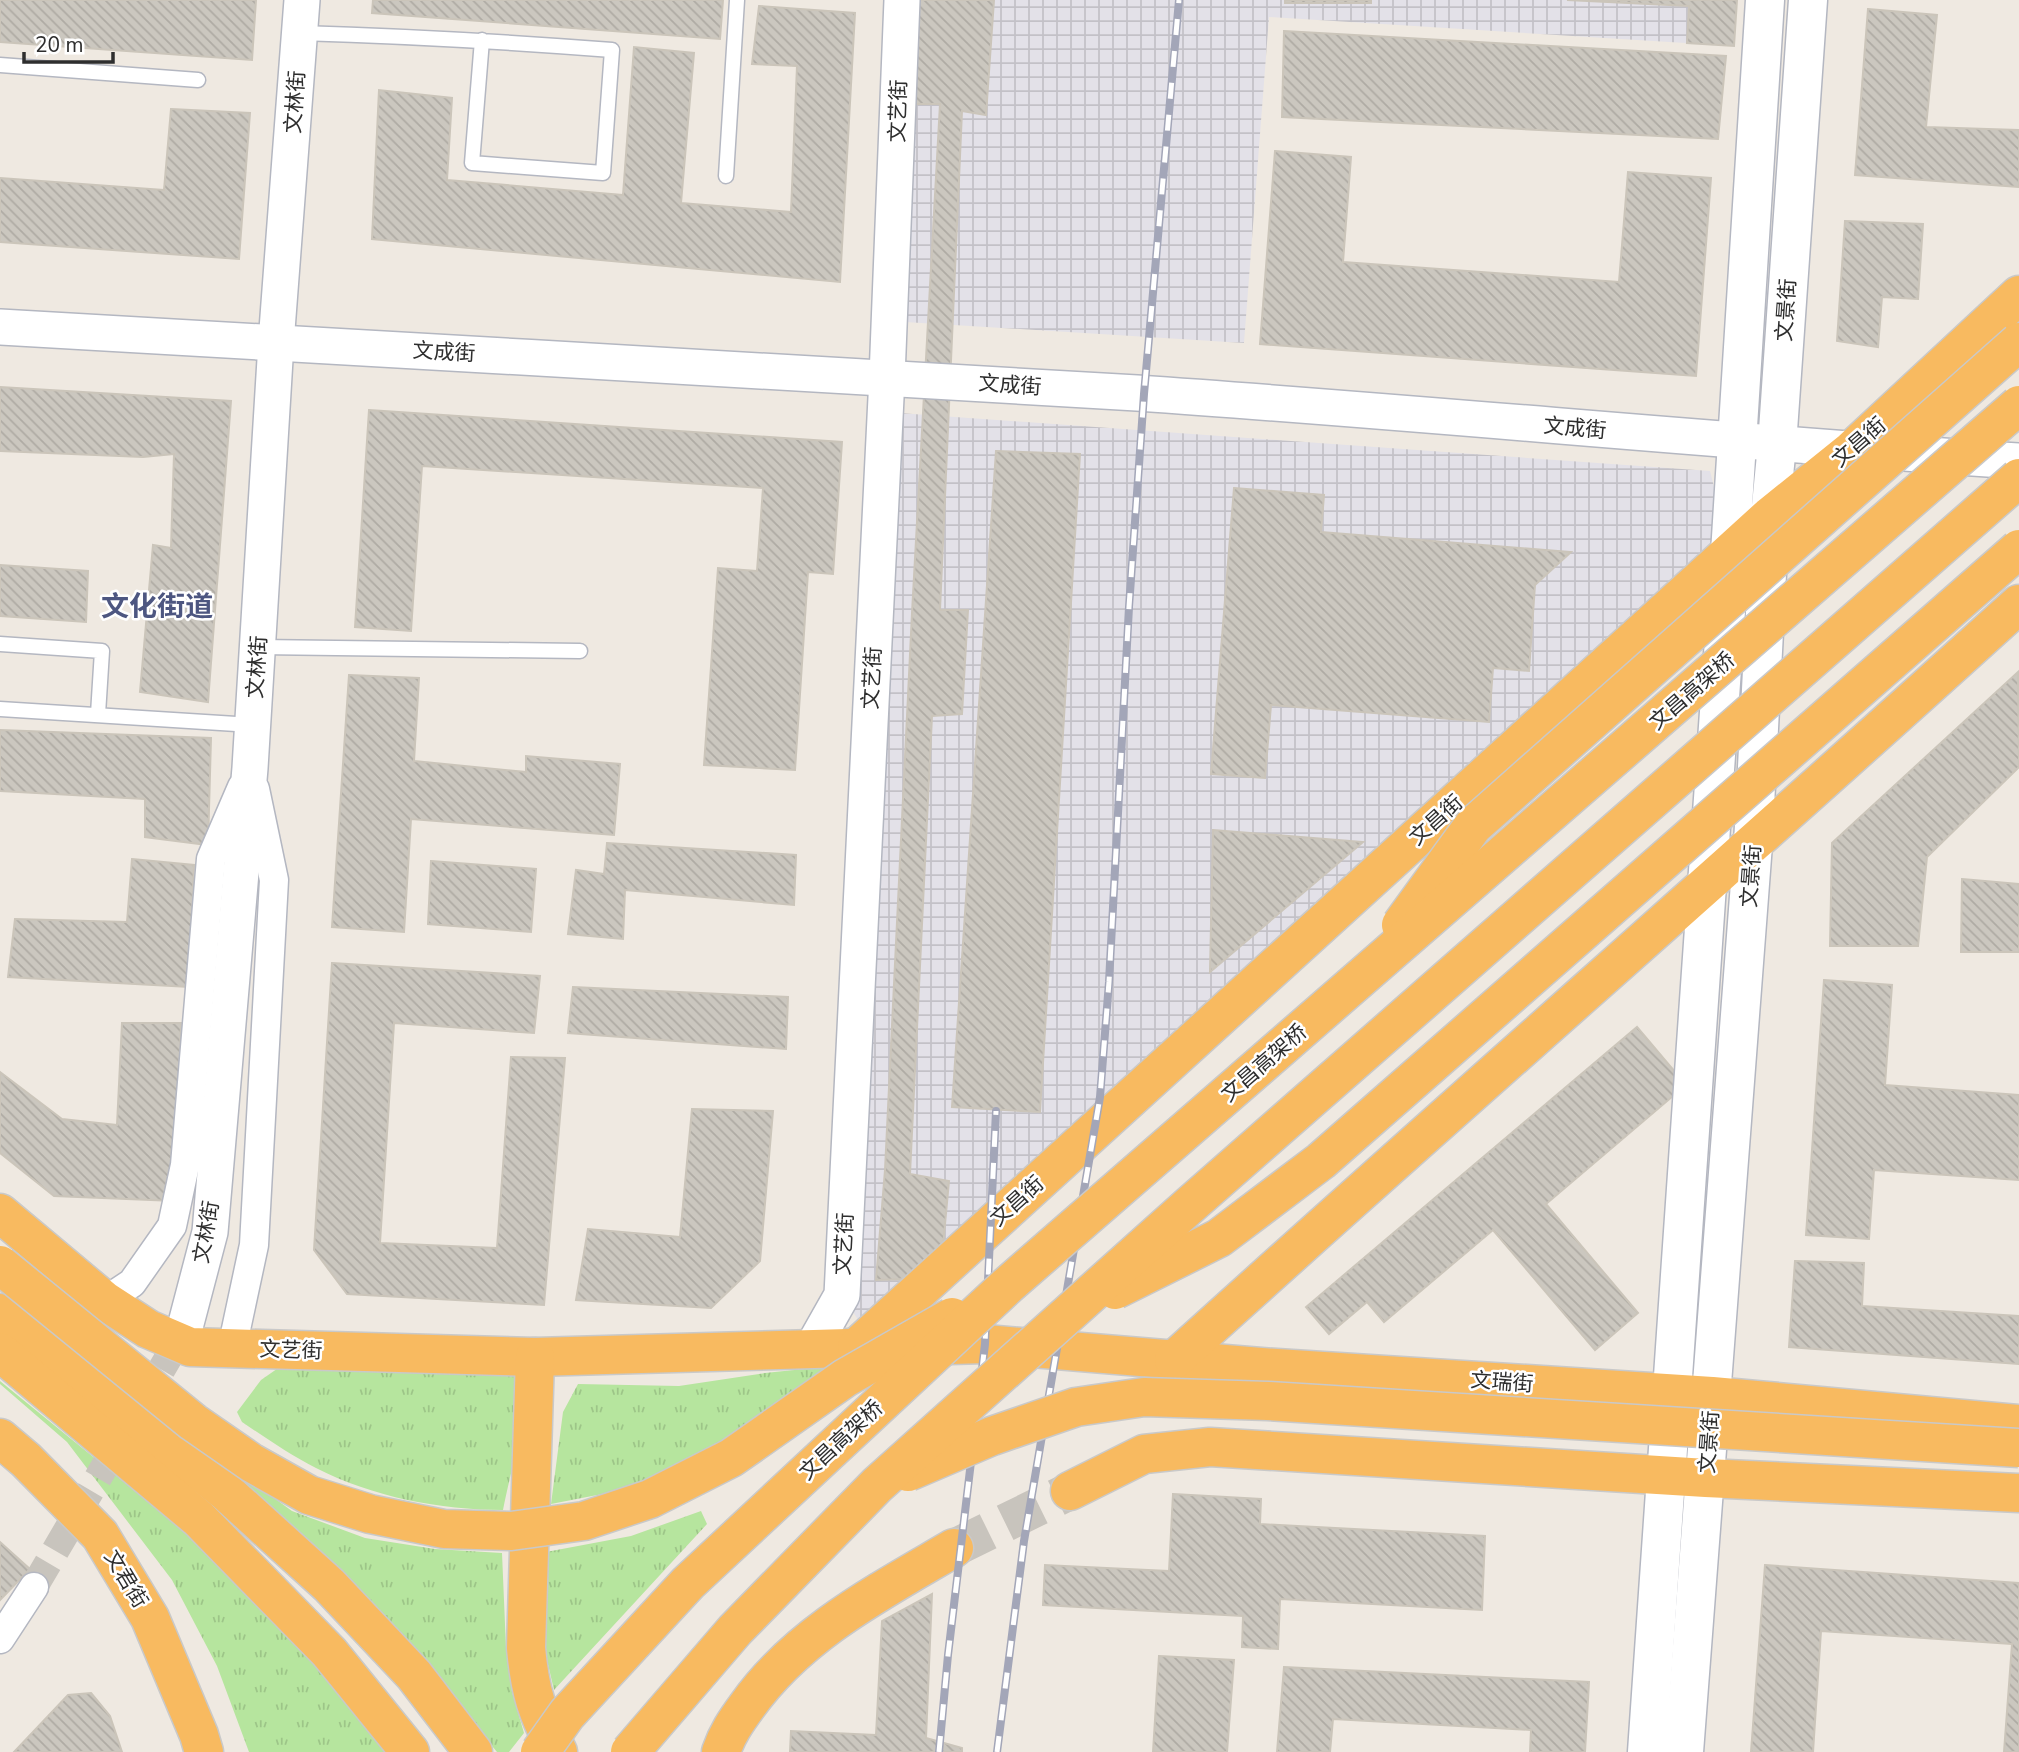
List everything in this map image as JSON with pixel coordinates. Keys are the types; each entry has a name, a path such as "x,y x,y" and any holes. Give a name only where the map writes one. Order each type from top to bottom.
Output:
{"highway":[{"name":"文昌街","path":"857,1347 1769,516 1852,450 2019,295"},
{"path":"1361,979 1473,826 2019,342"},
{"name":"文昌高架桥","path":"540,1752 566,1714 688,1583 1008,1285 2019,405"},
{"path":"630,1752 735,1630 877,1485 1190,1205 2019,478"},
{"path":"1073,1311 1219,1238 1321,1161 2019,548"},
{"path":"1174,1360 2019,604"},
{"path":"0,1213 105,1301 148,1329 190,1347 232,1348"},
{"path":"0,1265 193,1422 252,1463 309,1496 370,1514 444,1529 498,1531 584,1521 650,1499 731,1458 845,1378 1008,1285"},
{"path":"0,1313 225,1492 329,1586 414,1675 473,1752"},
{"name":"文艺街","path":"232,1348 535,1357 985,1344"},
{"name":"文瑞街","path":"985,1344 1174,1360 1712,1395 2019,1424"},
{"path":"0,1352 199,1519 329,1652 410,1752"},
{"path":"535,1357 526,1648 529,1681 539,1716 558,1752"},
{"path":"877,1485 992,1436 1076,1408 1144,1396 1268,1401 2019,1448"},
{"name":"文君街","path":"0,1438 26,1460 100,1535 150,1618 204,1752"},
{"path":"1070,1491 1144,1454 1210,1447 1706,1478 2019,1493"},
{"path":"721,1752 727,1735 764,1682 812,1637 880,1591 954,1548"}],"main road":[{"name":"文景街","path":"1647,1752 1730,553 1765,0"},
{"name":"文景街","path":"1684,1752 1753,844 1769,516 1777,445 1808,0"}],"street":[{"name":"文艺街","path":"812,1348 842,1295 887,377 902,0"},
{"name":"文林街","path":"184,1331 210,1232 250,768 276,343 301,17"},
{"name":"文成街","path":"0,327 1209,398 1777,445 2019,461"},
{"path":"105,1301 132,1283 172,1226 185,1165 211,859 250,768"},
{"path":"232,1348 254,1245 274,880 250,768"},
{"path":"0,1639 34,1587"}],"lane":[{"path":"726,176 737,0"},
{"path":"301,17 482,40 612,50 603,173 472,163 482,40"},
{"path":"0,65 198,80"},
{"path":"0,644 102,651 98,714"},
{"path":"259,647 580,651"},
{"path":"0,709 253,725"}],"shaded area":[{"path":"902,0 1737,0 1734,46 1269,17 1244,343 889,321"},
{"path":"885,412 1710,471 1718,503 1715,566 875,1346 842,1295"}],"green space":[{"path":"284,1364 515,1375 521,1408 520,1425 503,1510 455,1508 407,1500 360,1487 306,1463 242,1422 237,1412 261,1380"},
{"path":"833,1366 758,1433 628,1489 551,1504 563,1412 578,1384 679,1386"},
{"path":"0,1381 173,1522 280,1618 394,1752 249,1752 217,1666 172,1580 67,1442 0,1384"},
{"path":"179,1429 292,1511 365,1538 435,1549 502,1553 506,1648 512,1692 524,1733 509,1752 497,1752 383,1613 291,1525"},
{"path":"701,1511 707,1524 554,1690 544,1647 546,1552 631,1536"}],"building":[{"path":"0,0 256,0 252,60 0,42"},
{"path":"373,0 723,0 720,39 372,13"},
{"path":"918,0 994,0 986,115 962,111 940,610 968,610 962,714 932,716 910,1174 949,1181 940,1278 876,1280 885,1170 940,104 912,104"},
{"path":"1285,0 1371,0 1371,3 1285,3"},
{"path":"1567,0 1737,0 1734,46 1687,43 1689,6"},
{"path":"759,6 855,13 840,282 372,239 379,90 452,98 447,180 623,195 634,47 694,53 681,203 791,212 797,66 752,64"},
{"path":"1868,9 1937,15 1926,127 2019,130 2019,187 1855,175"},
{"path":"1284,31 1726,56 1718,139 1282,117"},
{"path":"171,109 250,113 239,259 0,242 0,178 164,190"},
{"path":"1275,151 1351,157 1343,262 1619,282 1628,172 1711,178 1696,376 1260,344"},
{"path":"1845,221 1923,224 1918,299 1882,297 1878,347 1837,341"},
{"path":"0,387 231,401 208,702 140,692 153,545 171,548 174,454 143,457 0,451"},
{"path":"369,410 842,442 833,574 808,572 795,770 704,765 718,568 757,571 763,488 422,466 411,631 355,627"},
{"path":"996,451 1080,454 1040,1112 952,1107"},
{"path":"1234,488 1324,495 1321,532 1571,552 1535,585 1529,671 1493,668 1489,722 1271,705 1265,778 1211,774"},
{"path":"0,565 88,571 86,622 0,616"},
{"path":"2018,672 2019,767 1927,857 1918,946 1830,946 1832,843"},
{"path":"349,675 419,678 414,761 526,772 526,756 620,764 614,835 411,819 404,932 332,927"},
{"path":"0,730 211,738 208,845 145,837 145,799 0,791"},
{"path":"1213,830 1363,842 1210,972"},
{"path":"607,843 796,855 794,905 625,890 623,939 568,934 576,870 604,874"},
{"path":"132,859 194,865 189,987 8,977 15,919 127,922"},
{"path":"431,861 536,869 531,932 428,924"},
{"path":"1962,879 2019,884 2019,952 1961,952"},
{"path":"332,963 540,976 534,1033 394,1023 380,1243 497,1248 511,1057 565,1058 544,1305 347,1294 314,1250"},
{"path":"1824,980 1892,985 1885,1085 2019,1095 2019,1180 1874,1170 1869,1239 1806,1235"},
{"path":"573,987 788,997 786,1049 568,1033"},
{"path":"122,1023 181,1023 174,1201 54,1196 0,1153 0,1072 62,1119 117,1125"},
{"path":"1637,1027 1686,1085 1546,1204 1638,1313 1595,1350 1493,1230 1384,1322 1367,1302 1329,1334 1306,1307"},
{"path":"692,1109 773,1111 760,1261 711,1308 576,1300 588,1229 680,1237"},
{"path":"1795,1261 1864,1263 1862,1306 2019,1316 2019,1364 1789,1347"},
{"path":"1173,1494 1261,1499 1260,1524 1485,1536 1482,1610 1280,1599 1278,1649 1242,1647 1243,1616 1043,1605 1045,1565 1169,1571"},
{"path":"0,1542 30,1569 0,1600"},
{"path":"1765,1565 2019,1583 2019,1752 2004,1752 2012,1644 1821,1631 1813,1752 1751,1752"},
{"path":"932,1594 926,1738 962,1748 962,1752 790,1752 791,1731 876,1735 882,1621"},
{"path":"1159,1656 1234,1660 1227,1752 1153,1752"},
{"path":"1284,1667 1589,1682 1585,1752 1530,1752 1531,1730 1333,1719 1330,1752 1277,1752"},
{"path":"91,1693 110,1716 122,1752 14,1752 68,1695"}],"tunnel":[{"path":"34,1587 184,1331"},
{"path":"954,1548 1070,1491"}],"railway":[{"path":"997,1752 1024,1541 1100,1097 1144,394 1179,0"},
{"path":"939,1752 985,1344 996,1111"}],"district":[{"name":"文化街道","path":"157,606"}]}
